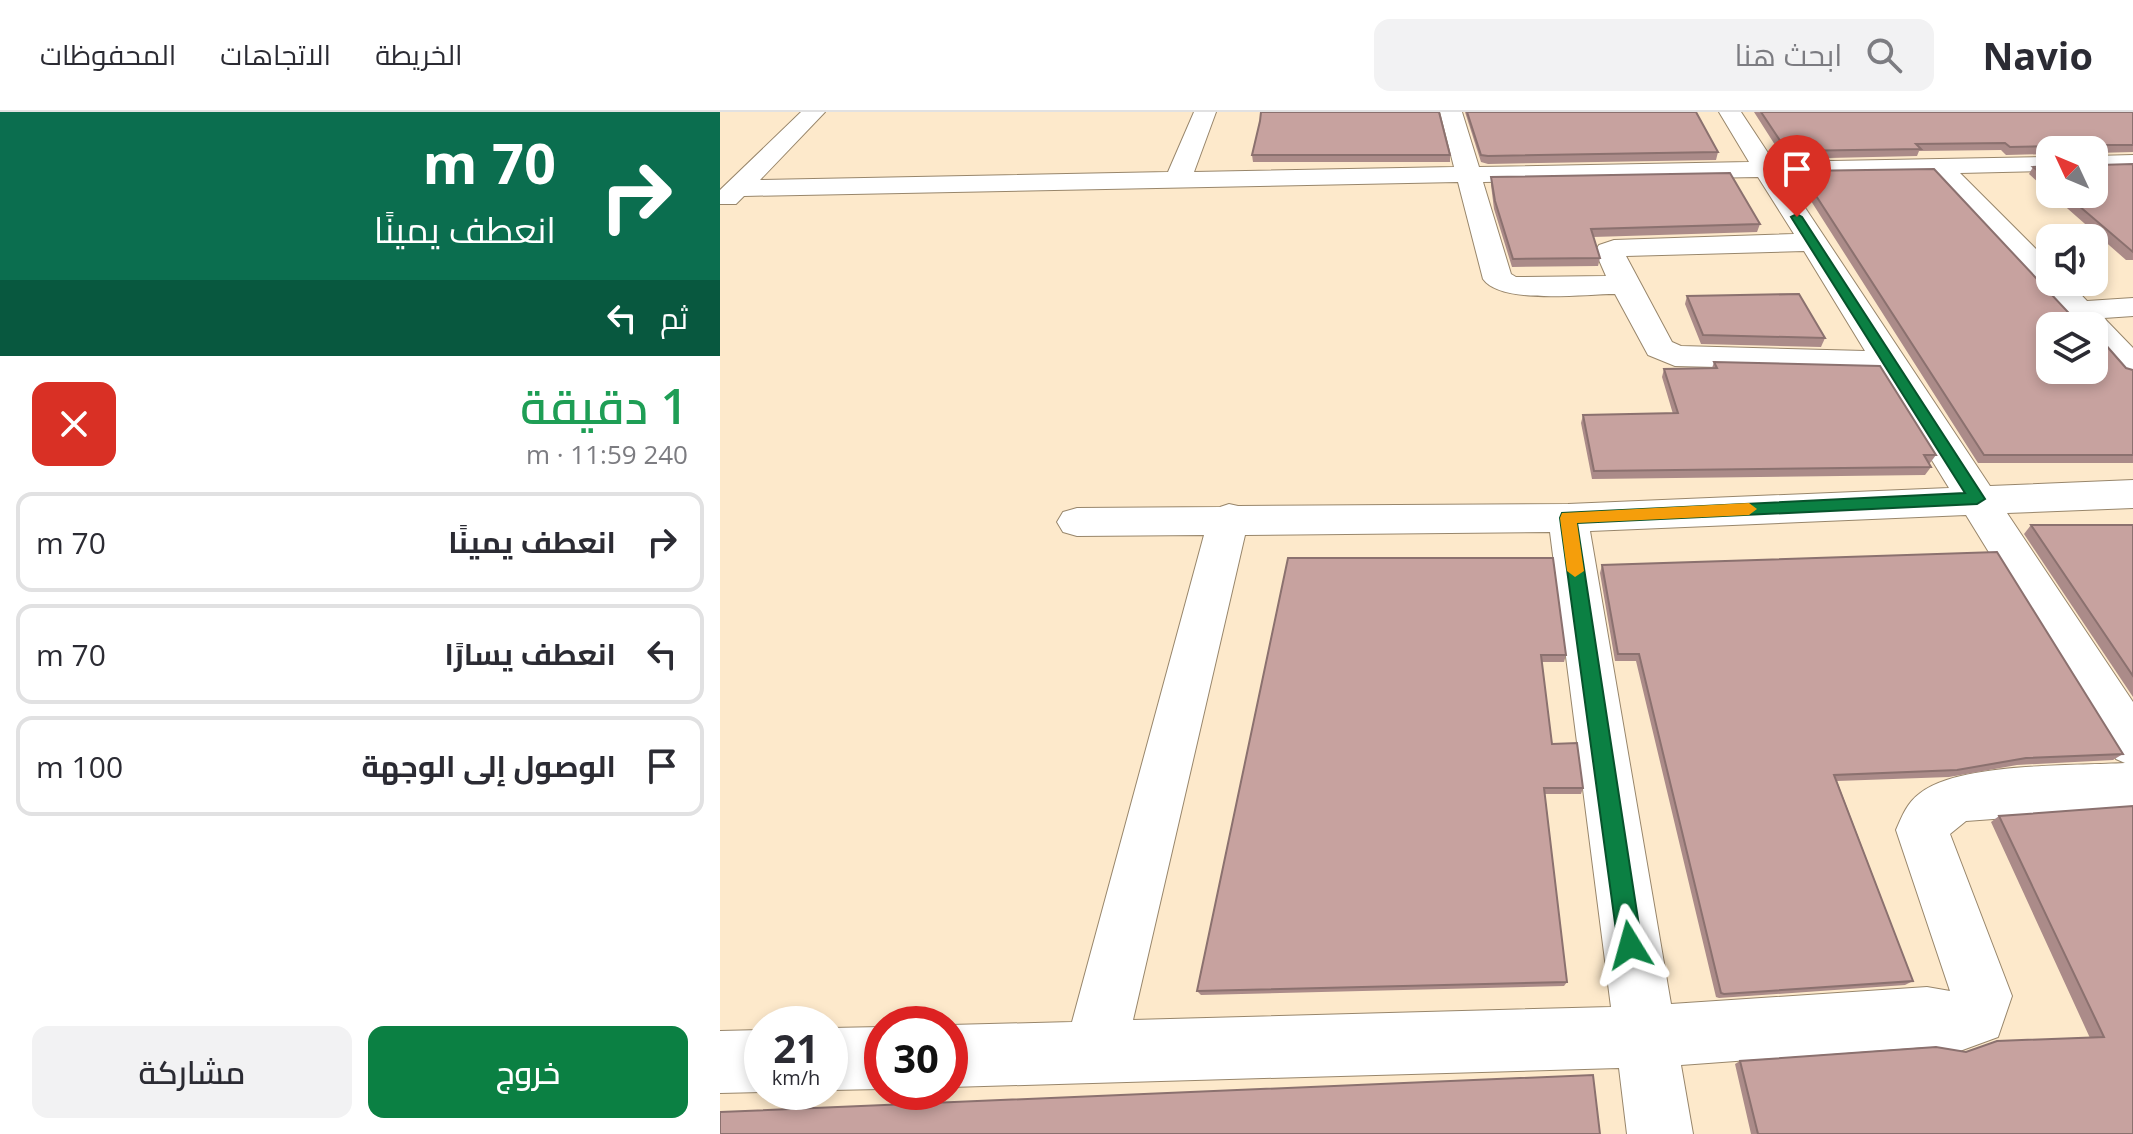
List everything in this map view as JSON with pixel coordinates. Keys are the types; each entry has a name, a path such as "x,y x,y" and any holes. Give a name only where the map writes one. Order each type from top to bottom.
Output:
{"street":[{"path":"728,197 814,112"},
{"path":"1177,182 1205,112"},
{"path":"1451,112 1498,279 1510,286 1625,285"},
{"path":"1730,112 2133,744"},
{"path":"2108,163 2133,162"},
{"path":"728,197 1468,174 2036,164"},
{"path":"1939,166 2036,266"},
{"path":"1813,242 1614,248 1609,251 1659,348 1675,356 1889,361"},
{"path":"2066,296 2133,367"},
{"path":"2080,311 2133,307"},
{"path":"1077,522 1229,518 1568,518 2133,494"},
{"path":"1095,1052 1229,518"},
{"path":"1568,518 1643,1037 1660,1134"},
{"path":"968,1056 1643,1037 1927,1017 1957,1022 1977,1016 1982,996 1922,830 1932,813 1950,801 1965,797 2133,786"},
{"path":"720,1062 744,1061"}],"building":[{"path":"1261,112 1439,112 1450,155 1252,155"},
{"path":"1467,112 1696,112 1718,152 1481,155"},
{"path":"1761,112 2133,112 2133,145 2108,145 2108,136 2036,136 2036,146 2010,147 2005,143 1916,144 1921,149 1787,151"},
{"path":"2133,164 2133,252 2108,231 2108,224 2100,224 2081,208 2108,208 2108,165"},
{"path":"1934,169 2036,278 2036,296 2053,296 2068,312 2036,312 2036,384 2108,384 2108,348 2126,368 2133,370 2133,455 1984,455 1800,171"},
{"path":"1730,173 1760,224 1591,229 1600,258 1513,259 1491,177"},
{"path":"1799,294 1825,338 1703,335 1687,296"},
{"path":"1714,362 1880,366 1936,455 1924,455 1931,467 1594,471 1583,415 1678,413 1664,369 1717,368"},
{"path":"2031,525 2133,525 2133,676"},
{"path":"1997,552 2123,754 2026,758 1957,770 1834,775 1913,981 1721,993 1639,654 1618,654 1602,565"},
{"path":"1288,558 1553,558 1566,655 1541,655 1552,744 1577,743 1583,788 1544,788 1567,982 1197,991"},
{"path":"2133,806 2133,1134 1758,1134 1740,1061 1936,1047 1966,1052 1997,1041 2104,1037 1999,816"},
{"path":"1593,1075 1600,1134 720,1134 720,1112 848,1110 848,1107 864,1106 864,1110 968,1110 968,1101"}],"slow traffic":[{"path":"1575,571 1568,518 1749,509"}],"route":[{"path":"1630,945 1568,518 1977,499 1797,217"}]}
